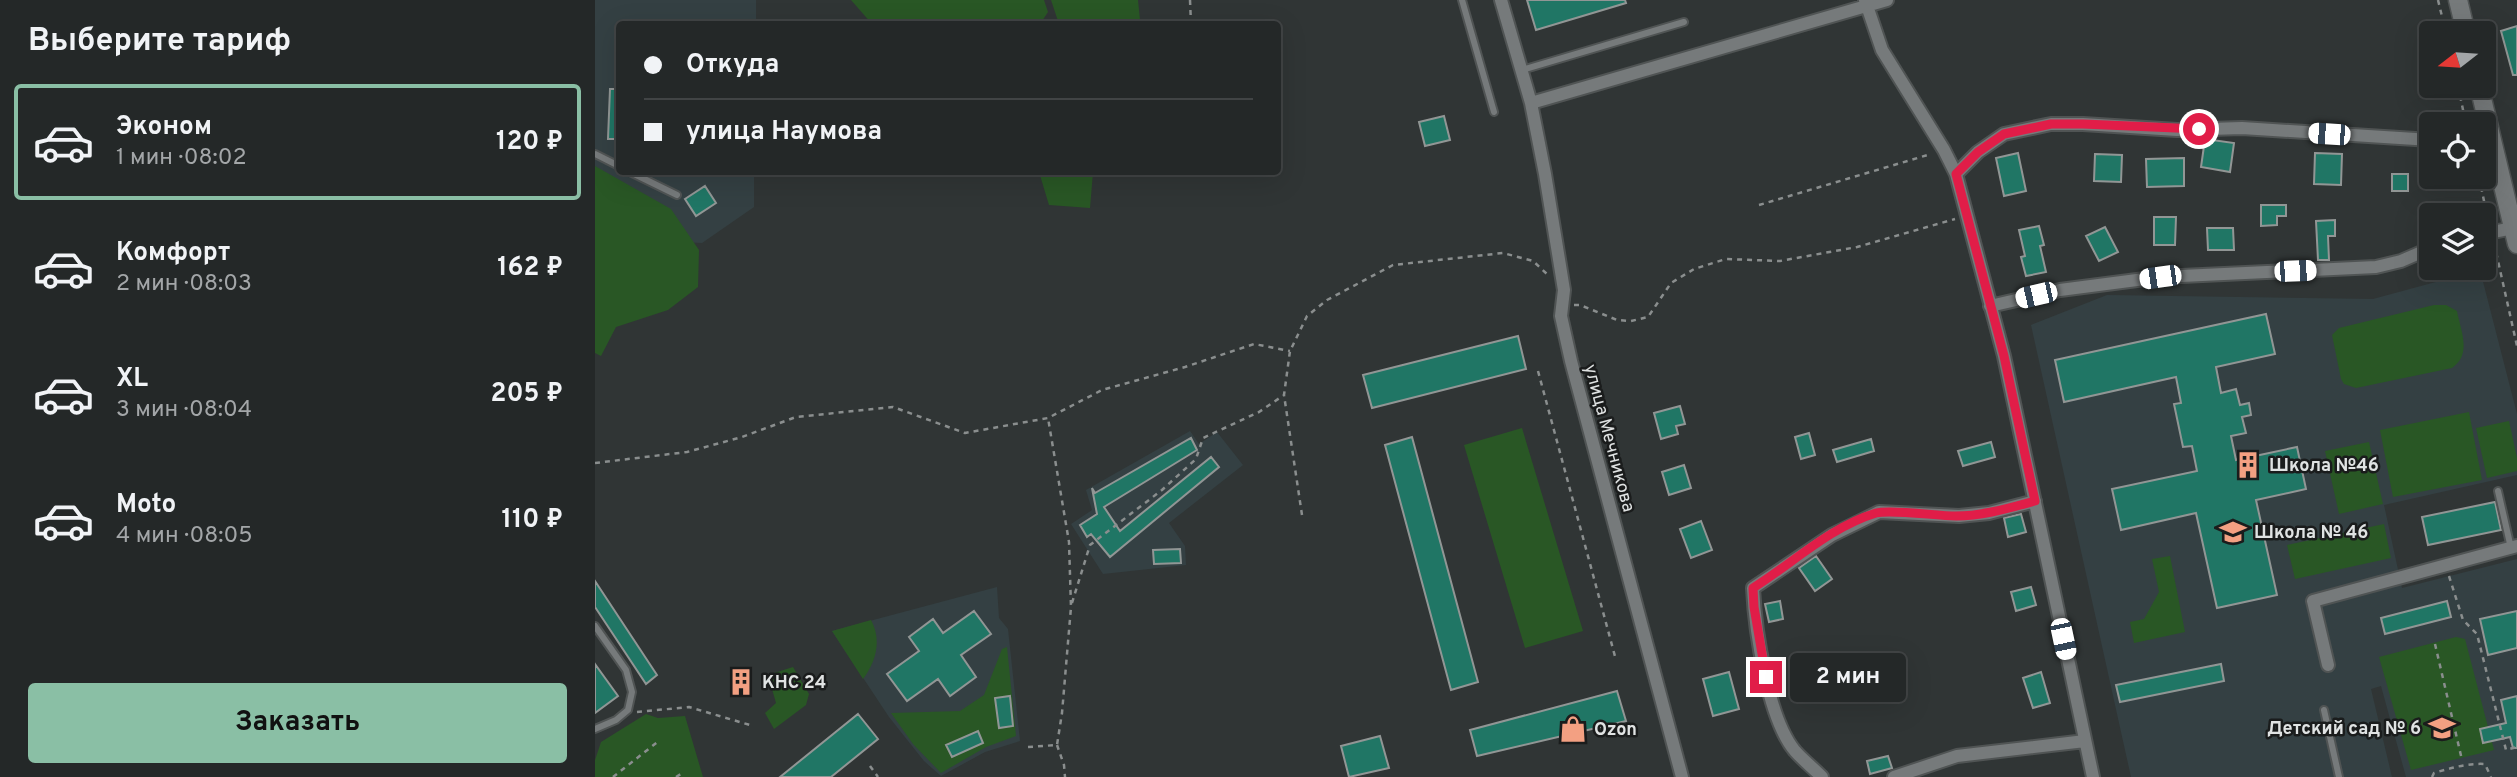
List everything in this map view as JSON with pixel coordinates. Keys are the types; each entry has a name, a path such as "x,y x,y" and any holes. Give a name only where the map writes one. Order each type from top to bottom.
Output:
{"street":[{"name":"улица Мечникова","path":"1501,0 1531,103 1552,210 1564,290 1561,316 1682,777"},
{"path":"1531,103 1838,6 1887,0"},
{"path":"2458,0 2463,21"},
{"path":"1866,3 1882,50 1956,174 2004,356 2093,777"},
{"path":"1956,174 1978,152 2004,134 2051,124 2177,130 2242,128 2419,139"},
{"path":"2496,167 2515,236 2496,234"},
{"path":"1990,306 2060,290 2160,277 2376,267 2419,253"},
{"path":"1822,777 1794,750 1770,701 1753,588 1832,534 1879,512 1959,516 1989,513 2035,501"},
{"path":"2328,665 2313,601 2514,547"},
{"path":"1894,777 1957,756 2085,741"}],"lane":[{"path":"1462,0 1494,112"},
{"path":"1522,70 1684,22"},
{"path":"595,154 616,164"},
{"path":"636,175 677,195"},
{"path":"2498,491 2514,547"},
{"path":"595,626 626,670 632,692 628,710 616,720 595,729"},
{"path":"2324,710 2339,777"}],"path":[{"path":"1189,0 1191,21"},
{"path":"2438,0 2443,21"},
{"path":"1759,205 1944,150"},
{"path":"1561,316 1567,307 1580,305 1617,320 1631,321 1648,317 1671,283 1694,269 1726,259 1780,261 1857,247 1967,216"},
{"path":"1302,515 1284,395 1290,351 1307,316 1327,300 1393,265 1503,253 1533,261 1548,274"},
{"path":"2496,267 2517,346"},
{"path":"595,463 687,452 742,437 796,417 893,407 965,433 1048,418 1102,390 1254,344 1290,351"},
{"path":"1538,371 1616,660"},
{"path":"1071,607 1090,545 1196,459 1203,438 1259,412 1284,395"},
{"path":"1048,418 1069,542 1071,607 1057,745 1065,777"},
{"path":"2445,565 2463,620 2477,634 2506,750 2517,747"},
{"path":"2435,644 2462,760"},
{"path":"639,712 689,707 750,725"},
{"path":"613,777 660,740"},
{"path":"1028,747 1057,745"},
{"path":"2432,777 2447,769 2476,764 2485,764 2491,777"},
{"path":"870,766 878,777"},
{"path":"676,777 684,772"}],"shaded area":[{"path":"595,0 756,0 756,21 616,21 616,175 754,175 754,207 702,243 617,239 595,233"},
{"name":"Школа № 46","path":"2443,280 2483,280 2517,414 2517,475 2384,505 2402,588 2517,559 2517,777 2406,777 2381,686 2371,689 2392,777 2131,777 2031,325 2107,295 2373,299"},
{"path":"1190,431 1199,444 1217,432 1243,465 1169,523 1185,546 1186,565 1103,574 1071,524 1092,510 1086,490"},
{"path":"997,587 999,618 1008,629 1020,741 985,752 941,776 924,761 889,717 832,631"}],"green space":[{"path":"851,0 1044,0 1048,12 1042,21 869,21"},
{"path":"1051,0 1138,0 1139,21 1058,21"},
{"path":"595,166 671,209 699,250 698,287 668,310 616,327 601,356 595,353"},
{"path":"1040,175 1093,175 1090,208 1049,205"},
{"path":"2434,305 2446,305 2457,311 2463,349 2462,356 2452,368 2356,388 2344,384 2332,335 2339,328"},
{"path":"2469,412 2482,480 2393,497 2380,430"},
{"path":"2509,421 2517,471 2487,478 2476,428"},
{"path":"1522,428 1583,631 1525,648 1464,445"},
{"path":"2369,442 2383,504 2339,514 2325,451"},
{"path":"2384,524 2391,558 2295,579 2287,545"},
{"path":"2170,556 2185,632 2134,643 2130,622 2144,619 2159,592 2152,559"},
{"path":"871,620 876,635 876,651 863,679 832,631"},
{"name":"Детский сад № 6","path":"2456,637 2465,639 2494,750 2411,770 2379,657"},
{"path":"1007,647 1016,736 986,747 941,773 913,744 891,713 960,711 984,695 1002,649"},
{"path":"793,667 809,694 806,705 774,729 765,713 776,703 768,675"},
{"path":"646,714 658,718 685,716 703,777 595,777 595,760 601,742"}],"building":[{"path":"1527,0 1625,0 1626,3 1536,30"},
{"path":"2517,26 2517,75 2513,75 2501,31"},
{"path":"610,89 616,89 616,139 608,139"},
{"path":"1444,116 1450,140 1425,146 1419,122"},
{"path":"2205,139 2234,143 2230,172 2201,167"},
{"path":"2018,153 2026,191 2004,196 1996,158"},
{"path":"2315,153 2342,154 2341,185 2314,184"},
{"path":"2095,154 2122,155 2121,182 2094,181"},
{"path":"2184,158 2184,186 2147,187 2146,159"},
{"path":"2392,174 2408,174 2408,191 2392,191"},
{"path":"705,186 716,203 696,216 685,199"},
{"path":"2261,205 2286,205 2286,216 2277,216 2277,225 2261,226"},
{"path":"2154,217 2176,217 2175,245 2154,245"},
{"path":"2335,220 2335,236 2328,236 2329,260 2318,260 2316,221"},
{"path":"2039,226 2046,272 2026,276 2019,230"},
{"path":"2105,227 2118,252 2099,261 2086,236"},
{"path":"2207,228 2233,228 2234,250 2208,250"},
{"name":"Школа №46","path":"2266,314 2275,354 2216,367 2221,393 2236,389 2240,405 2249,403 2251,415 2242,417 2246,433 2231,436 2236,460 2297,447 2306,489 2256,500 2277,595 2217,608 2196,513 2121,530 2112,489 2197,471 2192,446 2183,447 2174,404 2181,403 2176,377 2064,402 2055,360"},
{"path":"1518,336 1526,369 1372,408 1363,375"},
{"path":"1680,406 1685,424 1676,426 1678,434 1661,439 1654,413"},
{"path":"1809,433 1815,455 1801,459 1795,437"},
{"path":"1412,437 1478,682 1451,690 1385,445"},
{"path":"1191,438 1197,450 1104,507 1120,531 1211,457 1219,467 1110,557 1091,534 1087,537 1080,525 1097,514 1092,488 1095,493"},
{"path":"1871,439 1874,451 1837,462 1833,450"},
{"path":"1991,442 1995,457 1963,466 1958,451"},
{"path":"1684,465 1691,488 1669,495 1662,472"},
{"path":"2495,502 2501,530 2428,545 2422,517"},
{"path":"2021,514 2026,532 2008,537 2004,518"},
{"path":"1701,521 1712,550 1691,558 1680,529"},
{"path":"1180,549 1181,563 1154,564 1153,550"},
{"path":"1816,556 1832,579 1815,591 1799,568"},
{"path":"595,581 657,675 646,684 595,607"},
{"path":"2031,587 2036,605 2016,611 2011,592"},
{"path":"1780,601 1783,619 1769,622 1765,604"},
{"path":"2447,601 2451,617 2385,634 2381,618"},
{"path":"974,611 991,634 961,655 976,677 950,696 938,679 907,701 887,674 919,651 909,637 933,619 943,633"},
{"path":"2517,611 2517,648 2488,655 2480,619"},
{"path":"595,664 618,696 595,713"},
{"path":"2221,664 2224,681 2120,702 2116,685"},
{"path":"1729,672 1739,709 1713,716 1703,679"},
{"path":"2041,672 2050,703 2033,708 2023,678"},
{"path":"1617,691 1626,721 1477,756 1470,730"},
{"path":"1010,696 1013,726 999,728 995,698"},
{"path":"2517,696 2517,748 2513,748 2510,737 2483,743 2480,729 2506,723 2501,700"},
{"path":"858,714 878,739 831,777 780,777"},
{"path":"978,731 983,743 952,757 946,745"},
{"path":"1380,736 1389,768 1349,777 1341,746"},
{"path":"1888,756 1892,768 1870,774 1867,761"}],"place":[{"name":"Школа №46","path":"2248,465"},
{"name":"Школа № 46","path":"2233,532"},
{"name":"КНС 24","path":"741,682"},
{"name":"Детский сад № 6","path":"2442,728"},
{"name":"Ozon","path":"1573,729"}],"route":[{"path":"1766,677 1753,588 1796,557 1832,534 1879,512 1959,516 1989,513 2035,501 2004,356 1956,174 1978,152 2004,134 2051,124 2199,129"}]}
